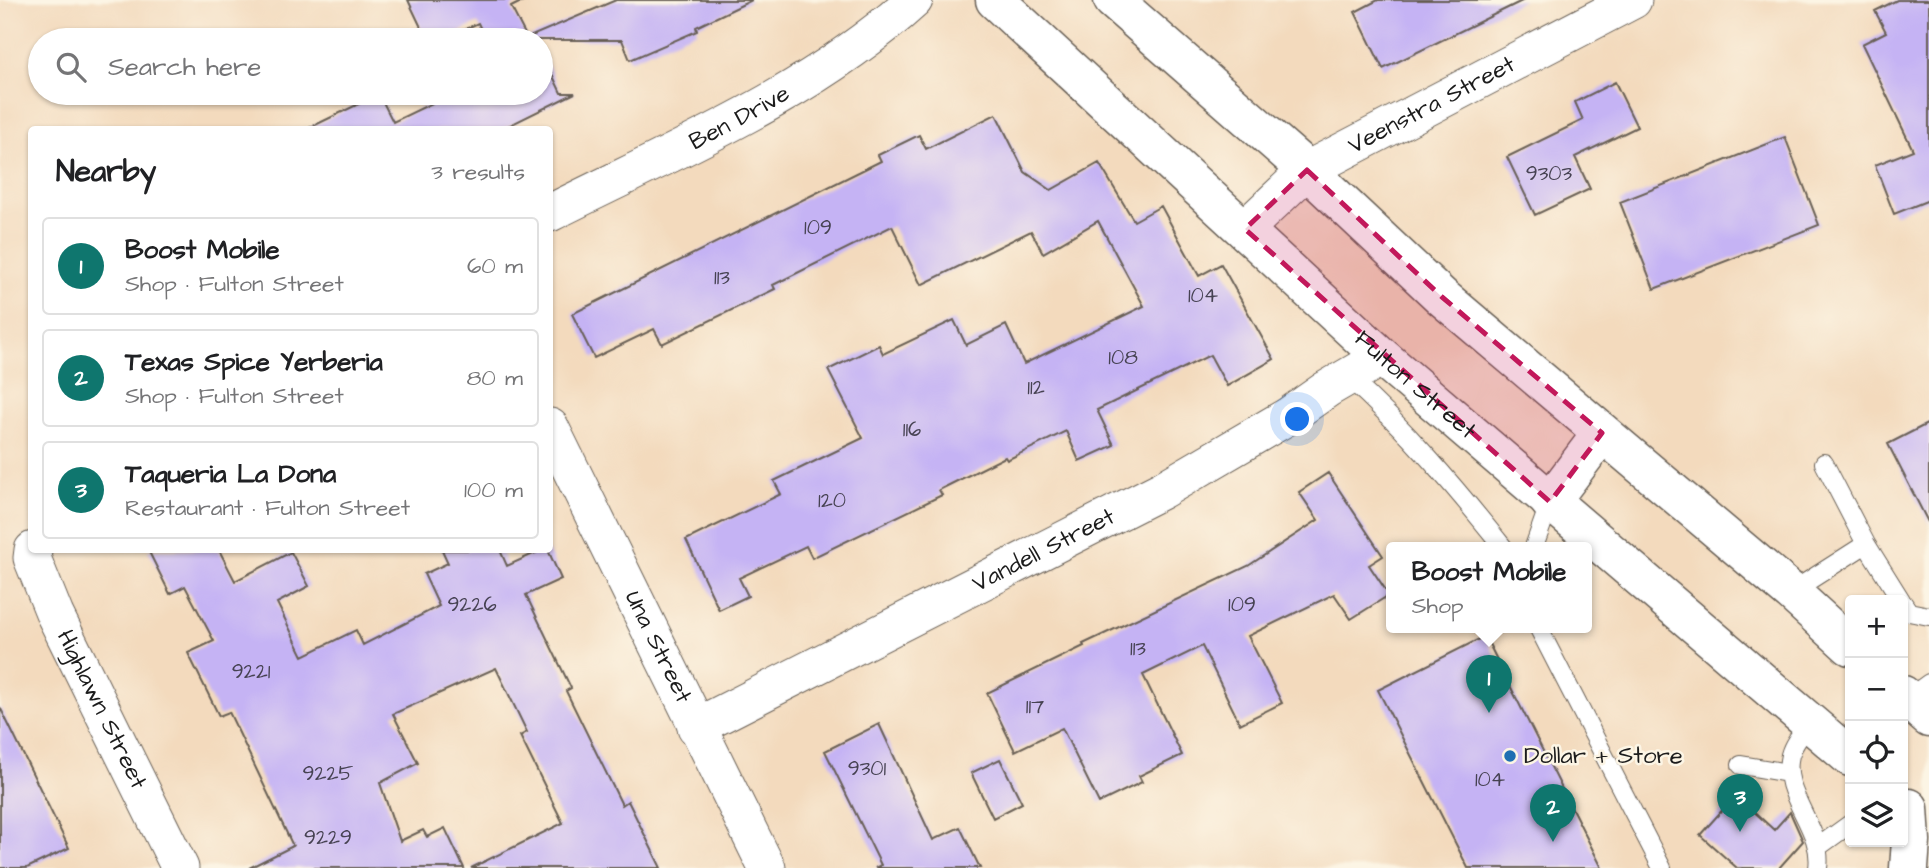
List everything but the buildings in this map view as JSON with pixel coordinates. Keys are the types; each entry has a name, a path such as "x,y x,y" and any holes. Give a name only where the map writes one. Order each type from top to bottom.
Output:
{"main road":[{"name":"Fulton Street","path":"995,0 1382,357 1845,753"},
{"path":"1112,0 1307,170 1442,297 1791,592 1845,641"},
{"path":"1550,502 1602,433"},
{"path":"1909,868 1914,811"}],"street":[{"name":"Ben Drive","path":"553,212 789,92 882,29 914,0"},
{"name":"Veenstra Street","path":"1245,229 1307,170 1633,0"},
{"name":"Vandell Street","path":"696,727 1162,490 1382,357"},
{"name":"Una Street","path":"553,433 767,868"},
{"name":"Highlawn Street","path":"33,553 32,558 54,615 180,868"}],"lane":[{"path":"1348,377 1383,408 1448,478 1499,542"},
{"path":"1824,463 1866,544 1898,595"},
{"path":"1536,542 1550,502"},
{"path":"1791,592 1866,544"},
{"path":"1908,610 1929,616"},
{"path":"1541,633 1662,868"},
{"path":"1810,723 1790,754 1788,773 1818,847 1818,868"},
{"path":"1741,765 1788,773"},
{"path":"1818,847 1845,828"}],"highlighted area":[{"path":"1307,170 1442,297 1602,433 1550,502 1245,229"}],"place":[{"name":"Boost Mobile","path":"1489,713"},
{"name":"Dollar + Store","path":"1510,756"},
{"name":"Taqueria La Dona","path":"1740,832"},
{"name":"Texas Spice Yerberia","path":"1553,842"}]}
